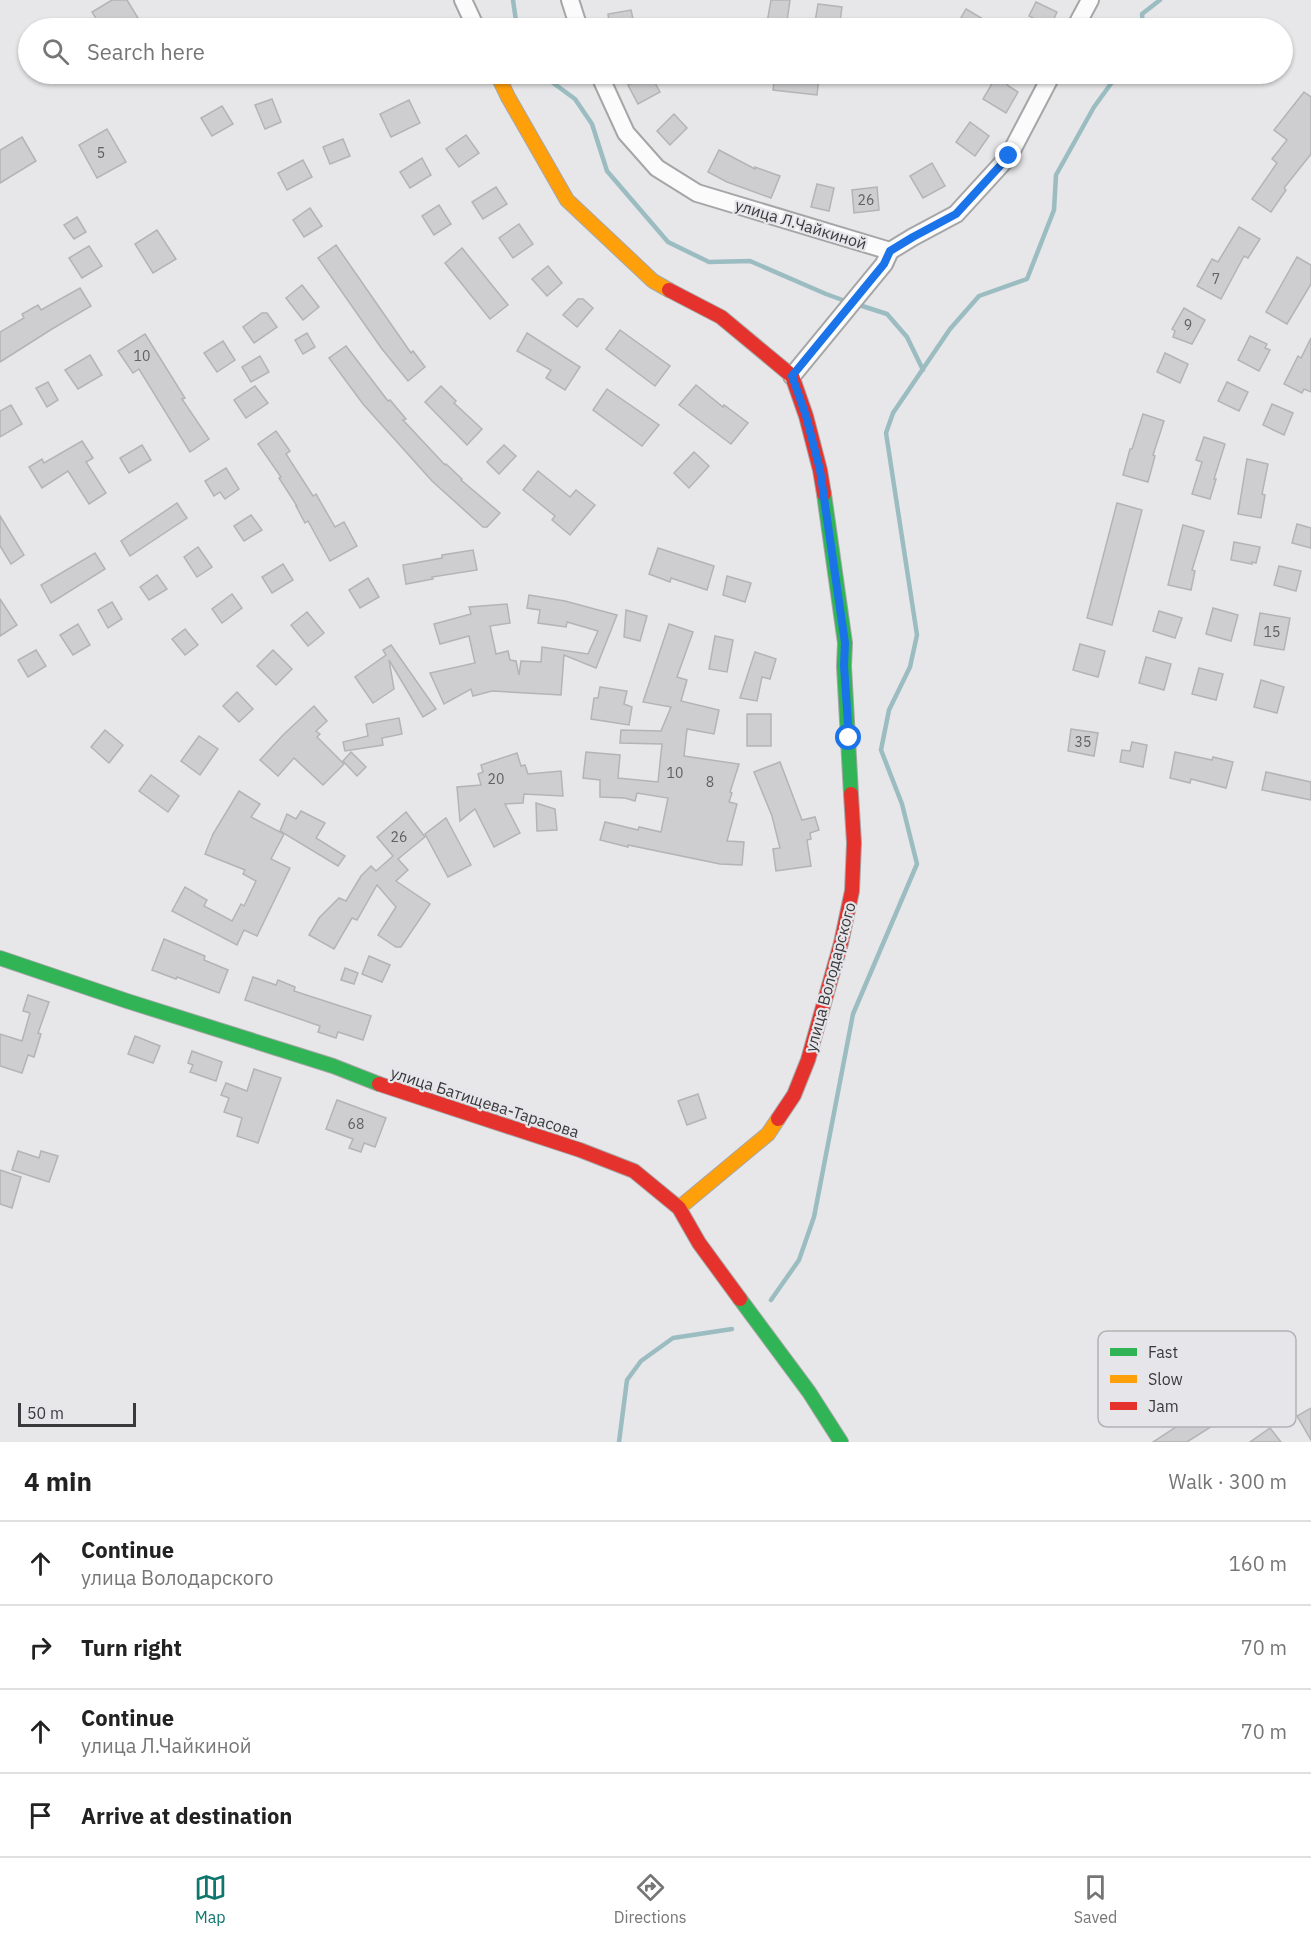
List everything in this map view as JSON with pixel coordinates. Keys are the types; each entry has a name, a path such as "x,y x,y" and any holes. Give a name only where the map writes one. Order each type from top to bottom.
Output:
{"street":[{"path":"463,0 471,18"},
{"path":"570,0 576,18"},
{"path":"1081,18 1090,0"},
{"path":"502,84 567,200 653,282 721,317 792,376 884,264 890,251 956,214 1009,156 1047,84"},
{"name":"улица Л.Чайкиной","path":"604,84 626,133 657,168 697,193 890,251"},
{"name":"улица Володарского","path":"679,1208 768,1134 794,1095 808,1060 841,943 852,891 854,843 844,666 845,643 820,470 806,416 792,376"},
{"name":"улица Батищева-Тарасова","path":"0,958 127,1002 333,1066 368,1080 580,1150 634,1171 679,1208 699,1242 809,1392 841,1442"}],"building":[{"path":"112,0 127,0 138,18 96,18 92,12"},
{"path":"771,0 790,0 787,18 768,18"},
{"path":"1036,2 1057,12 1054,18 1029,16"},
{"path":"818,4 842,7 840,18 816,18"},
{"path":"966,9 981,18 961,18"},
{"path":"631,10 633,18 609,18 608,14"},
{"path":"656,84 660,92 638,104 628,85"},
{"path":"774,84 818,84 817,95 773,90"},
{"path":"992,84 1008,84 1018,92 1006,113 983,99"},
{"path":"1304,92 1311,97 1311,154 1284,188 1286,190 1271,212 1252,199 1277,163 1272,159 1287,140 1274,130"},
{"path":"272,99 281,122 265,129 255,105"},
{"path":"409,100 420,123 391,137 380,114"},
{"path":"222,106 233,124 212,136 201,118"},
{"path":"674,114 687,128 670,145 657,131"},
{"path":"970,122 989,136 975,156 956,142"},
{"path":"107,129 126,162 97,178 79,145"},
{"path":"466,135 479,153 459,167 446,149"},
{"path":"22,137 36,161 0,183 0,150"},
{"path":"343,139 350,156 330,164 323,147"},
{"path":"719,150 755,169 755,167 780,176 771,198 727,182 708,172"},
{"path":"422,158 431,175 410,188 400,172"},
{"path":"303,160 312,177 287,190 278,173"},
{"path":"932,163 945,186 923,198 910,176"},
{"path":"817,184 834,188 829,211 811,207"},
{"path":"496,187 507,204 483,219 472,202"},
{"path":"877,187 879,210 854,213 852,190"},
{"path":"439,205 451,224 434,235 422,216"},
{"path":"310,208 322,226 304,237 293,220"},
{"path":"77,217 86,232 74,239 64,225"},
{"path":"519,224 533,244 513,258 499,238"},
{"path":"1239,227 1260,239 1248,258 1244,256 1221,299 1197,286 1212,259 1218,262"},
{"path":"157,230 176,259 153,273 135,244"},
{"path":"336,245 411,353 413,351 425,367 408,381 382,349 318,258"},
{"path":"89,246 102,266 82,278 69,258"},
{"path":"462,248 508,305 490,319 445,263"},
{"path":"1297,257 1311,265 1311,284 1287,324 1266,312"},
{"path":"548,266 562,283 547,296 532,279"},
{"path":"302,285 319,307 303,320 286,298"},
{"path":"80,288 91,306 0,362 0,332 24,318 22,314 38,305 41,310"},
{"path":"578,299 583,299 593,308 577,327 563,315"},
{"path":"1184,308 1205,320 1192,344 1173,337 1175,331 1172,329"},
{"path":"262,313 267,313 277,327 254,343 243,327"},
{"path":"620,330 670,366 655,386 606,349"},
{"path":"307,333 315,347 303,354 295,340"},
{"path":"527,333 580,367 565,390 546,378 551,370 517,351"},
{"path":"145,334 185,398 182,399 209,439 190,452 139,369 133,373 118,351"},
{"path":"1250,336 1267,344 1265,348 1270,350 1259,371 1238,360"},
{"path":"1311,338 1311,392 1304,389 1302,393 1284,384 1298,356 1301,358"},
{"path":"223,341 235,360 217,372 204,353"},
{"path":"346,346 388,401 390,400 406,419 403,420 445,465 500,513 487,527 483,527 432,481 363,404 329,358"},
{"path":"1165,353 1188,364 1180,383 1157,372"},
{"path":"90,355 102,375 78,389 65,370"},
{"path":"260,356 269,372 251,382 242,367"},
{"path":"48,382 58,400 47,407 36,388"},
{"path":"1227,382 1248,392 1239,411 1218,401"},
{"path":"696,385 723,407 724,405 748,423 731,444 679,405"},
{"path":"255,386 268,403 246,418 234,400"},
{"path":"441,386 456,401 454,403 482,429 467,445 425,402"},
{"path":"607,389 659,425 642,446 593,410"},
{"path":"1272,404 1293,413 1284,435 1263,425"},
{"path":"11,405 22,424 0,437 0,411"},
{"path":"1143,414 1164,421 1153,455 1155,456 1148,482 1123,475"},
{"path":"276,431 290,451 286,454 313,496 316,494 335,527 344,522 357,546 330,561 308,521 305,523 279,478 281,477 258,444"},
{"path":"1204,437 1225,444 1210,499 1192,494 1202,462 1196,460"},
{"path":"82,441 93,458 86,462 106,493 89,504 68,471 42,488 29,467 42,459 44,463"},
{"path":"142,445 151,460 129,473 120,458"},
{"path":"504,445 516,456 499,474 487,462"},
{"path":"694,452 709,466 689,488 674,473"},
{"path":"1247,459 1268,464 1262,494 1265,495 1261,518 1238,514"},
{"path":"226,468 239,489 225,499 220,492 214,496 205,481"},
{"path":"538,471 570,497 576,490 595,505 570,535 552,520 555,516 523,490"},
{"path":"177,503 187,518 130,556 121,541"},
{"path":"1117,503 1142,510 1112,625 1087,618"},
{"path":"251,515 262,530 244,541 234,526"},
{"path":"0,516 24,555 11,564 0,546"},
{"path":"1297,524 1311,528 1311,548 1292,543"},
{"path":"1183,525 1204,531 1192,570 1195,571 1191,590 1168,585"},
{"path":"1234,542 1260,547 1256,563 1231,560"},
{"path":"198,547 212,567 197,577 184,557"},
{"path":"658,548 714,566 707,590 671,578 670,582 649,574"},
{"path":"473,550 477,570 432,577 433,579 406,584 403,565"},
{"path":"95,553 105,569 51,603 41,585"},
{"path":"283,564 293,580 272,593 262,577"},
{"path":"1279,566 1301,571 1296,591 1274,585"},
{"path":"157,575 167,589 149,600 140,587"},
{"path":"727,576 751,583 745,602 723,595"},
{"path":"368,578 379,597 360,608 349,590"},
{"path":"232,594 242,608 222,623 212,609"},
{"path":"529,595 565,601 617,615 596,668 564,655 561,695 492,691 473,696 471,689 444,704 430,673 475,663 469,636 440,644 434,624 471,614 469,607 507,604 510,623 490,626 496,654 508,651 510,660 516,661 519,675 521,661 541,662 542,647 588,654 598,631 567,622 566,627 538,623 540,610 527,608"},
{"path":"0,599 17,625 0,636"},
{"path":"112,602 122,619 108,628 98,610"},
{"path":"1213,608 1238,615 1231,641 1206,634"},
{"path":"626,610 647,616 640,641 624,637"},
{"path":"1159,611 1182,618 1175,638 1153,631"},
{"path":"307,612 324,633 308,646 291,625"},
{"path":"1260,613 1290,618 1284,650 1254,645"},
{"path":"78,624 90,645 73,655 60,635"},
{"path":"669,624 693,632 677,677 687,680 681,701 719,710 714,734 687,729 684,756 739,764 730,792 732,793 729,802 737,804 727,841 744,842 742,865 720,864 600,840 605,822 638,830 639,827 661,832 668,798 637,793 635,801 625,798 600,797 600,780 583,778 586,752 620,755 618,778 658,782 662,744 620,743 621,730 661,731 671,707 643,702"},
{"path":"185,629 198,645 185,655 172,639"},
{"path":"715,636 733,640 727,672 709,669"},
{"path":"1080,644 1105,651 1098,677 1073,670"},
{"path":"391,645 436,709 423,717 389,660 394,689 373,703 355,677 386,655 383,650"},
{"path":"36,650 46,666 28,677 18,660"},
{"path":"273,650 292,669 276,685 257,666"},
{"path":"755,652 776,659 770,679 762,677 757,701 740,698"},
{"path":"1146,657 1171,664 1164,690 1139,683"},
{"path":"1199,668 1223,674 1216,700 1192,694"},
{"path":"1261,680 1284,687 1277,713 1254,707"},
{"path":"600,687 627,691 624,704 632,707 629,725 591,719 594,698 598,698"},
{"path":"237,692 253,709 239,722 223,706"},
{"path":"314,706 327,721 316,731 320,734 317,737 344,764 323,785 294,758 278,776 260,760"},
{"path":"747,714 771,714 771,746 747,746"},
{"path":"399,718 402,734 382,738 383,745 345,751 343,742 368,736 366,724"},
{"path":"1071,729 1098,733 1094,756 1068,751"},
{"path":"105,730 123,745 109,763 91,747"},
{"path":"199,736 218,749 200,775 181,761"},
{"path":"1132,742 1147,745 1143,767 1120,762 1122,750 1130,751"},
{"path":"351,752 366,767 357,776 343,761"},
{"path":"1175,752 1233,762 1226,788 1191,779 1190,783 1170,778"},
{"path":"517,753 521,766 525,765 528,774 561,771 563,796 524,794 523,803 505,804 520,833 494,847 475,809 460,821 457,787 481,785 478,774 483,772 481,765"},
{"path":"780,762 802,820 815,817 819,830 810,833 811,839 807,840 811,866 776,871 773,849 780,848 772,816 754,772"},
{"path":"1266,772 1311,782 1311,800 1262,790"},
{"path":"151,775 179,796 168,812 139,791"},
{"path":"239,791 260,804 251,817 284,834 271,859 290,868 257,936 244,930 237,945 172,911 185,887 207,900 204,906 232,921 241,904 244,906 256,881 243,874 245,870 205,854 213,834"},
{"path":"536,803 555,809 557,830 537,831"},
{"path":"301,811 325,823 316,838 345,856 338,866 280,831 287,814 296,819"},
{"path":"406,812 425,837 398,859 408,870 396,881 430,904 401,947 396,947 378,935 396,907 377,885 357,920 352,918 334,949 309,935 319,918 339,898 346,901 361,876 371,866 376,871 393,856 377,837"},
{"path":"446,818 471,865 448,877 425,834"},
{"path":"164,939 205,956 204,960 228,970 219,993 152,970"},
{"path":"369,956 390,965 382,982 362,974"},
{"path":"345,968 358,973 354,984 341,980"},
{"path":"253,977 276,985 278,980 295,987 294,991 371,1016 363,1040 338,1032 336,1038 318,1032 320,1026 245,1000"},
{"path":"28,995 49,1002 38,1033 41,1034 34,1057 28,1055 22,1073 0,1066 0,1034 22,1041 30,1013 23,1011"},
{"path":"135,1036 160,1046 153,1063 128,1054"},
{"path":"192,1051 222,1062 216,1081 190,1072 193,1065 188,1063"},
{"path":"254,1069 281,1078 258,1143 237,1136 242,1118 224,1112 229,1098 221,1095 226,1083 247,1091"},
{"path":"698,1094 706,1118 687,1125 678,1101"},
{"path":"337,1100 386,1118 375,1147 364,1143 361,1152 349,1148 353,1139 326,1129"},
{"path":"18,1151 39,1158 41,1151 58,1156 49,1182 12,1170"},
{"path":"0,1170 21,1177 12,1208 0,1204"},
{"path":"1311,1408 1311,1440 1297,1416"},
{"path":"1176,1427 1211,1427 1187,1442 1153,1442"},
{"path":"1270,1428 1281,1442 1250,1442"}],"waterway":[{"path":"513,0 516,18"},
{"path":"1142,18 1142,14 1160,0"},
{"path":"555,84 575,99 592,124 607,171 668,242 709,262 750,261 848,302"},
{"path":"771,1300 799,1260 814,1217 853,1014 917,864 902,804 881,750 889,710 910,667 917,635 886,433 893,413 950,329 979,296 1027,279 1054,210 1056,175 1094,107 1111,84"},
{"path":"856,304 887,314 907,337 923,370"},
{"path":"619,1442 627,1380 641,1361 673,1338 732,1329"}],"traffic: fast":[{"path":"824,494 845,643 844,666 851,794"},
{"path":"0,958 333,1066 379,1084"},
{"path":"740,1299 809,1392 841,1442"}],"traffic: slow":[{"path":"502,84 567,200 653,281 669,290"},
{"path":"679,1208 768,1134 778,1119"}],"traffic: jam":[{"path":"669,290 721,317 792,376 806,416 824,494"},
{"path":"778,1119 794,1095 808,1060 841,943 852,891 854,843 851,794"},
{"path":"379,1084 580,1150 634,1171 679,1208 699,1243 740,1299"}],"route":[{"path":"849,738 844,666 845,643 820,470 806,416 792,376 884,264 890,251 956,214 1009,156"}]}
